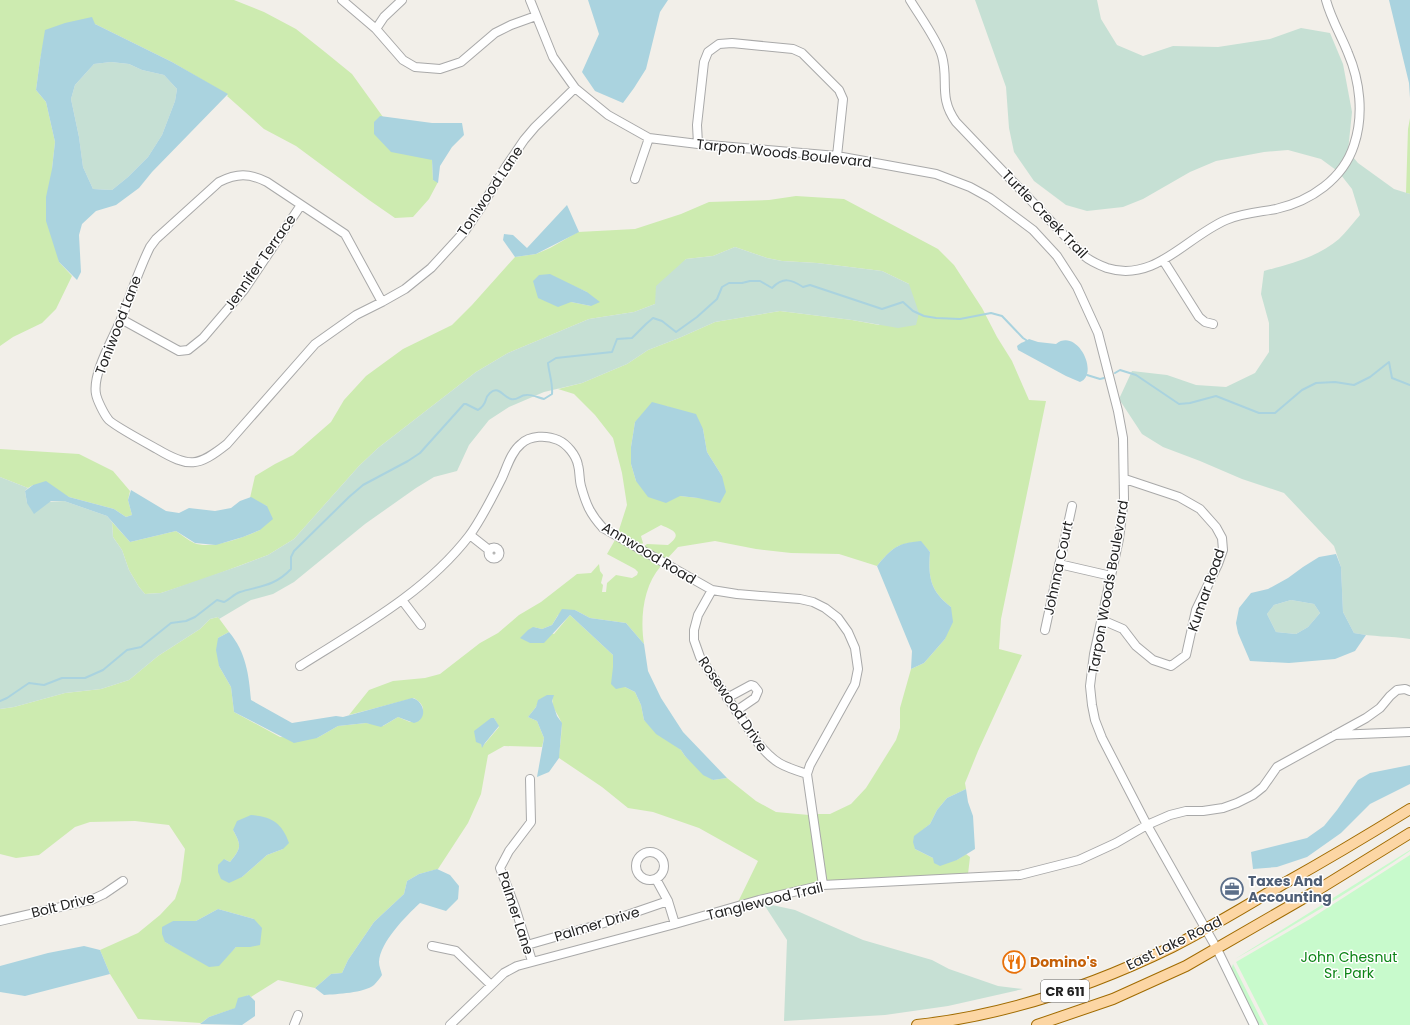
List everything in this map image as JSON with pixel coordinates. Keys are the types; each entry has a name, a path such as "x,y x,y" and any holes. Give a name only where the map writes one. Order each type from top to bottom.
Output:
{"main road":[{"name":"East Lake Road","path":"917,1025 979,1015 1028,1004 1131,966 1206,930 1410,809"},
{"name":"East Lake Road","path":"1037,1025 1113,999 1186,966 1316,891 1410,833"}],"street":[{"path":"342,0 376,29 403,60 415,67 440,69 462,62 495,33 511,25 536,16"},
{"path":"376,29 384,17 402,0"},
{"name":"Tarpon Woods Boulevard","path":"530,0 553,56 575,88 608,116 649,138 698,144 837,156 936,174 970,187 990,198 1033,230 1057,256 1077,287 1098,333 1118,411 1123,438 1125,478 1119,539 1094,654 1090,686 1095,720 1102,738 1147,825 1217,949 1254,1025"},
{"name":"Turtle Creek Trail","path":"910,0 935,42 942,57 946,102 950,114 956,122 1041,212 1088,259 1103,266 1127,271 1154,265 1209,229 1227,220 1289,205 1310,197 1336,175 1344,164 1354,145 1359,121 1360,102 1353,65 1334,23 1326,0"},
{"path":"698,144 697,125 704,62 708,52 719,44 732,43 793,49 802,53 839,90 843,99 837,156"},
{"name":"Toniwood Lane","path":"382,302 346,234 268,182 256,177 243,175 231,176 219,182 156,239 150,247 105,354 97,379 96,395 108,420 172,458 188,463 198,462 212,456 227,444 315,344 356,315 382,302 405,289 431,268 465,231 524,140 535,127 575,88"},
{"path":"634,179 649,138"},
{"name":"Jennifer Terrace","path":"121,319 179,351 188,350 203,338 244,290 301,205"},
{"path":"1163,260 1200,317 1205,322 1213,324"},
{"name":"Annwood Road","path":"300,666 402,600 445,564 470,535 489,503 517,448 521,443 535,437 547,436 559,440 573,452 578,465 580,484 586,502 592,516 604,528 712,590 737,594 800,599 813,602 825,608 838,618 848,632 855,648 858,669 856,684 810,765 807,774"},
{"name":"Kumar Road","path":"1102,620 1123,628 1136,646 1153,660 1171,666 1186,655 1196,610 1223,550 1222,538 1216,527 1200,510 1179,497 1125,478"},
{"name":"Johnna Court","path":"1045,630 1072,506"},
{"path":"470,535 490,550"},
{"path":"1059,564 1111,576"},
{"name":"Rosewood Drive","path":"712,590 698,615 694,630 694,640 700,658 758,743 772,760 782,766 807,774"},
{"path":"402,600 421,625"},
{"path":"728,698 751,685 758,691 755,698 736,711"},
{"name":"Tanglewood Trail","path":"450,1025 504,973 516,966 759,900 823,885 1020,875 1079,860 1116,843 1147,825 1170,815 1186,811 1203,811 1222,808 1237,803 1263,787 1277,767 1366,718 1380,708 1397,690 1405,689 1410,691"},
{"path":"1335,735 1410,732"},
{"path":"807,774 823,885"},
{"name":"Palmer Lane","path":"530,779 531,822 509,851 500,868 515,907 532,961"},
{"path":"656,879 668,901 675,924"},
{"name":"Bolt Drive","path":"0,921 91,900 104,894 123,880"},
{"name":"Palmer Drive","path":"527,945 604,923 668,901"},
{"path":"432,946 456,951 491,985"},
{"path":"294,1025 298,1015"}],"green space":[{"path":"0,0 234,0 264,12 296,29 352,74 383,117 380,117 432,160 433,180 438,182 429,199 413,217 395,218 296,146 264,129 227,96 228,95 172,62 95,24 43,46 36,90 46,102 55,142 52,169 59,262 72,276 56,309 42,323 13,337 0,346"},
{"path":"975,0 1097,0 1101,19 1117,45 1143,56 1173,46 1218,47 1270,39 1301,28 1330,33 1343,64 1352,112 1348,151 1336,170 1321,159 1288,150 1264,152 1216,161 1190,172 1143,199 1123,207 1087,211 1066,205 1034,181 1014,152 1009,128 1006,87"},
{"path":"111,62 129,64 142,70 164,75 177,89 175,101 162,135 148,157 128,177 112,190 93,189 83,167 79,137 71,99 75,85 94,64"},
{"path":"1410,118 1410,194 1406,193 1408,129"},
{"path":"1353,157 1358,163 1394,189 1410,194 1410,639 1354,633 1343,612 1341,567 1334,546 1284,493 1242,479 1163,447 1142,434 1119,399 1132,371 1167,375 1196,385 1226,387 1255,373 1269,352 1269,323 1261,294 1264,271 1284,266 1322,251 1339,239 1360,215 1352,189 1341,175"},
{"path":"796,196 844,199 938,249 954,265 982,308 997,337 1012,361 1029,400 1046,401 1001,619 999,649 1022,655 978,751 965,783 966,789 947,798 937,810 930,824 914,837 915,849 933,858 957,860 966,854 970,857 968,874 827,881 817,814 830,814 851,804 866,788 896,740 900,728 900,708 911,669 924,663 945,639 951,607 939,595 932,583 929,569 930,552 921,542 900,545 891,551 877,566 839,554 791,553 756,549 715,541 678,547 666,560 643,547 647,544 668,545 673,541 676,535 672,530 661,525 641,536 643,543 641,545 642,546 618,533 627,505 622,473 613,438 595,415 574,394 558,389 582,383 627,364 648,350 715,322 780,311 879,325 909,284 882,271 817,263 782,261 767,258 735,247 713,256 686,259 655,304 634,312 589,319 508,353 476,372 378,448 359,466 294,539 268,555 161,593 145,594 139,587 129,570 122,550 113,537 112,522 130,542 176,531 194,543 210,545 227,542 260,530 267,506 250,498 255,476 293,455 331,422 344,400 366,376 403,349 452,325 515,257 536,254 578,232 635,229 681,214 709,202 769,200","holes":["571,285 587,292 591,306 571,302","666,406 680,411 703,429 707,452 722,476 698,498 680,496 636,481 631,464 631,447 635,422"]},
{"path":"735,247 767,258 782,261 817,263 882,271 909,284 919,313 916,325 898,328 852,320 780,311 715,322 648,350 627,364 582,383 544,392 509,407 489,420 469,445 457,471 434,477 416,488 365,524 294,582 273,594 251,600 219,619 218,617 210,619 200,629 158,656 129,680 101,689 65,693 14,707 0,709 0,477 28,488 25,491 27,503 64,501 107,516 112,522 113,537 122,550 129,570 139,587 145,594 161,593 268,555 294,539 359,466 378,448 476,372 508,353 589,319 634,312 655,304 656,286 686,259 713,256"},
{"path":"0,449 79,454 113,471 130,491 128,500 132,515 126,517 114,509 69,497 33,485 28,488 0,477"},
{"path":"615,540 661,566 650,583 644,603 642,624 644,644 626,623 590,618 575,610 558,615 552,625 542,629 533,627 554,634 570,615 613,655 613,667 625,687 635,692 641,705 644,720 681,750 685,756 713,780 727,778 756,801 776,812 809,815 819,882 738,902 758,861 699,828 653,812 628,808 602,787 559,758 561,725 560,719 553,707 553,695 539,700 536,707 528,717 537,721 544,738 542,747 504,746 488,755 481,794 468,823 438,869 419,874 407,881 404,894 374,922 348,960 342,973 331,974 315,988 278,980 251,997 248,995 236,1008 209,1017 201,1023 138,1019 110,974 100,950 138,933 160,915 175,899 181,881 185,849 169,825 135,821 90,822 75,827 39,855 16,858 0,854 0,709 14,707 65,693 101,689 129,680 158,656 200,629 210,619 218,617 229,632 218,638 219,666 231,687 234,712 280,737 317,738 338,726 366,723 383,726 398,717 410,722 419,721 423,708 422,705 414,698 349,715 369,690 393,681 425,678 440,674 480,643 498,633 519,615 541,602 577,574 591,573 599,564 600,571 603,575 601,583 603,585 602,592 606,592 607,583 616,575 632,578 637,575 638,572 635,569 607,554","holes":["494,718 499,727 482,747 481,744","233,830 283,849 267,855 242,877 224,859 230,862 238,850 238,840","218,909 254,919 250,947 236,947 228,955 184,952 165,942 173,921 196,921"]},
{"path":"1291,600 1314,604 1320,613 1308,627 1296,634 1276,632 1267,614 1274,605"},
{"path":"1410,850 1302,920 1235,959"},
{"name":"John Chesnut Sr. Park","path":"1410,855 1410,1025 1268,1025 1236,962 1310,919"},
{"path":"763,903 795,910 863,940 932,960 949,969 998,986 1023,989 948,1006 885,1015 784,1021 787,940"},
{"path":"1233,964 1264,1025 1258,1025 1231,970"}],"water":[{"path":"588,0 668,0 660,12 646,69 623,103 595,91 582,72 599,34"},
{"path":"1389,0 1410,0 1410,98 1409,83"},
{"path":"92,17 95,24 172,62 228,94 152,172 139,188 116,205 96,211 82,224 79,235 81,272 77,280 59,262 46,221 46,197 52,169 55,142 46,102 36,90 45,30 65,23","holes":["111,62 129,64 142,70 164,75 177,89 175,101 162,135 148,157 128,177 112,190 93,189 83,167 79,137 71,99 75,85 94,64"]},
{"path":"380,116 432,123 462,123 464,135 452,147 440,166 438,183 433,180 432,160 391,152 374,134 374,122"},
{"path":"567,205 579,232 536,254 515,257 503,240 504,234 513,235 527,248"},
{"path":"550,274 587,292 600,302 591,306 571,302 558,307 538,298 533,281 539,275"},
{"path":"1029,339 1038,342 1056,344 1064,340 1078,346 1087,362 1088,370 1086,377 1080,382 1018,350 1017,346"},
{"path":"652,402 696,414 703,429 707,452 722,476 726,492 720,503 680,496 666,503 648,497 636,481 631,464 631,447 635,422"},
{"path":"46,481 69,497 114,509 126,517 132,515 128,500 131,490 166,511 179,513 189,508 215,511 231,508 240,501 251,497 267,506 273,519 260,530 216,545 195,543 176,531 130,542 107,516 64,501 51,501 34,514 27,503 25,491 33,485"},
{"path":"921,541 930,552 929,569 932,583 939,595 951,607 953,622 945,639 924,663 911,669 912,651 877,566 891,551 900,545"},
{"path":"1336,554 1341,567 1343,612 1354,633 1366,635 1355,651 1335,659 1289,663 1250,661 1238,633 1236,623 1239,608 1251,593 1268,589 1288,578 1319,557","holes":["1291,600 1314,604 1320,613 1308,627 1296,634 1276,632 1267,614 1274,605"]},
{"path":"562,609 575,610 590,618 626,623 644,644 648,671 661,698 683,732 727,778 713,780 703,775 681,750 656,734 644,720 641,705 635,692 625,687 616,689 611,684 613,655 570,615 544,643 530,643 520,638 533,627 542,629 552,625"},
{"path":"229,632 235,640 246,664 251,700 292,723 336,716 343,717 412,698 422,706 423,715 414,723 398,717 381,727 366,723 338,726 317,738 294,743 234,712 231,687 219,666 216,650 218,638"},
{"path":"547,695 554,695 552,701 557,716 562,723 559,758 549,772 537,777 544,738 537,721 528,717 536,707 538,700"},
{"path":"491,718 494,718 499,726 482,748 481,744 476,742 474,731"},
{"path":"1410,765 1410,784 1370,804 1341,833 1307,857 1277,867 1253,869 1251,852 1307,838 1324,826 1358,780 1370,773"},
{"path":"966,789 968,802 973,816 975,849 957,860 940,866 934,863 933,858 915,849 913,842 914,836 930,824 937,810 947,798"},
{"path":"251,815 265,817 275,822 283,830 289,843 283,849 267,855 242,877 229,883 221,879 218,872 218,865 224,859 230,862 238,850 239,843 233,830 237,821"},
{"path":"437,869 450,875 459,886 458,899 446,911 420,903 408,915 389,938 380,954 379,962 382,975 374,985 364,990 343,994 324,995 315,988 331,974 342,973 348,960 374,922 404,894 407,881 419,874"},
{"path":"218,909 254,919 262,928 260,945 236,947 219,966 209,967 165,942 162,934 162,927 173,921 196,921"},
{"path":"84,946 100,950 110,974 25,996 0,992 0,966 48,953"},
{"path":"249,995 255,1001 255,1016 242,1025 200,1024 209,1017 235,1008 238,998"}],"waterway":[{"path":"0,701 29,683 44,685 62,678 85,678 103,670 127,650 141,647 171,623 186,621 195,617 217,600 224,602 238,593 267,585 279,579 291,569 291,557 294,551 349,497 363,485 420,453 464,404 478,410 484,405 488,395 496,390 508,398 513,399 517,399 524,395 544,399 552,394 548,363 556,358 612,352 617,339 632,338 653,318 662,321 676,332 697,317 717,299 722,287 729,283 760,281 772,288 776,284 787,280 795,282 803,287 810,285 882,309 903,302 913,311 924,316 936,318 960,319 991,313 1002,316 1023,338 1029,342"},
{"path":"1115,373 1120,370 1136,375 1179,404 1190,403 1216,396 1259,413 1275,413 1302,390 1316,383 1335,382 1354,385 1370,377 1389,362 1392,378 1410,385"},
{"path":"1087,375 1100,379 1104,378"}],"place":[{"name":"Taxes And Accounting","path":"1232,889"},
{"name":"Domino's","path":"1014,962"}]}
